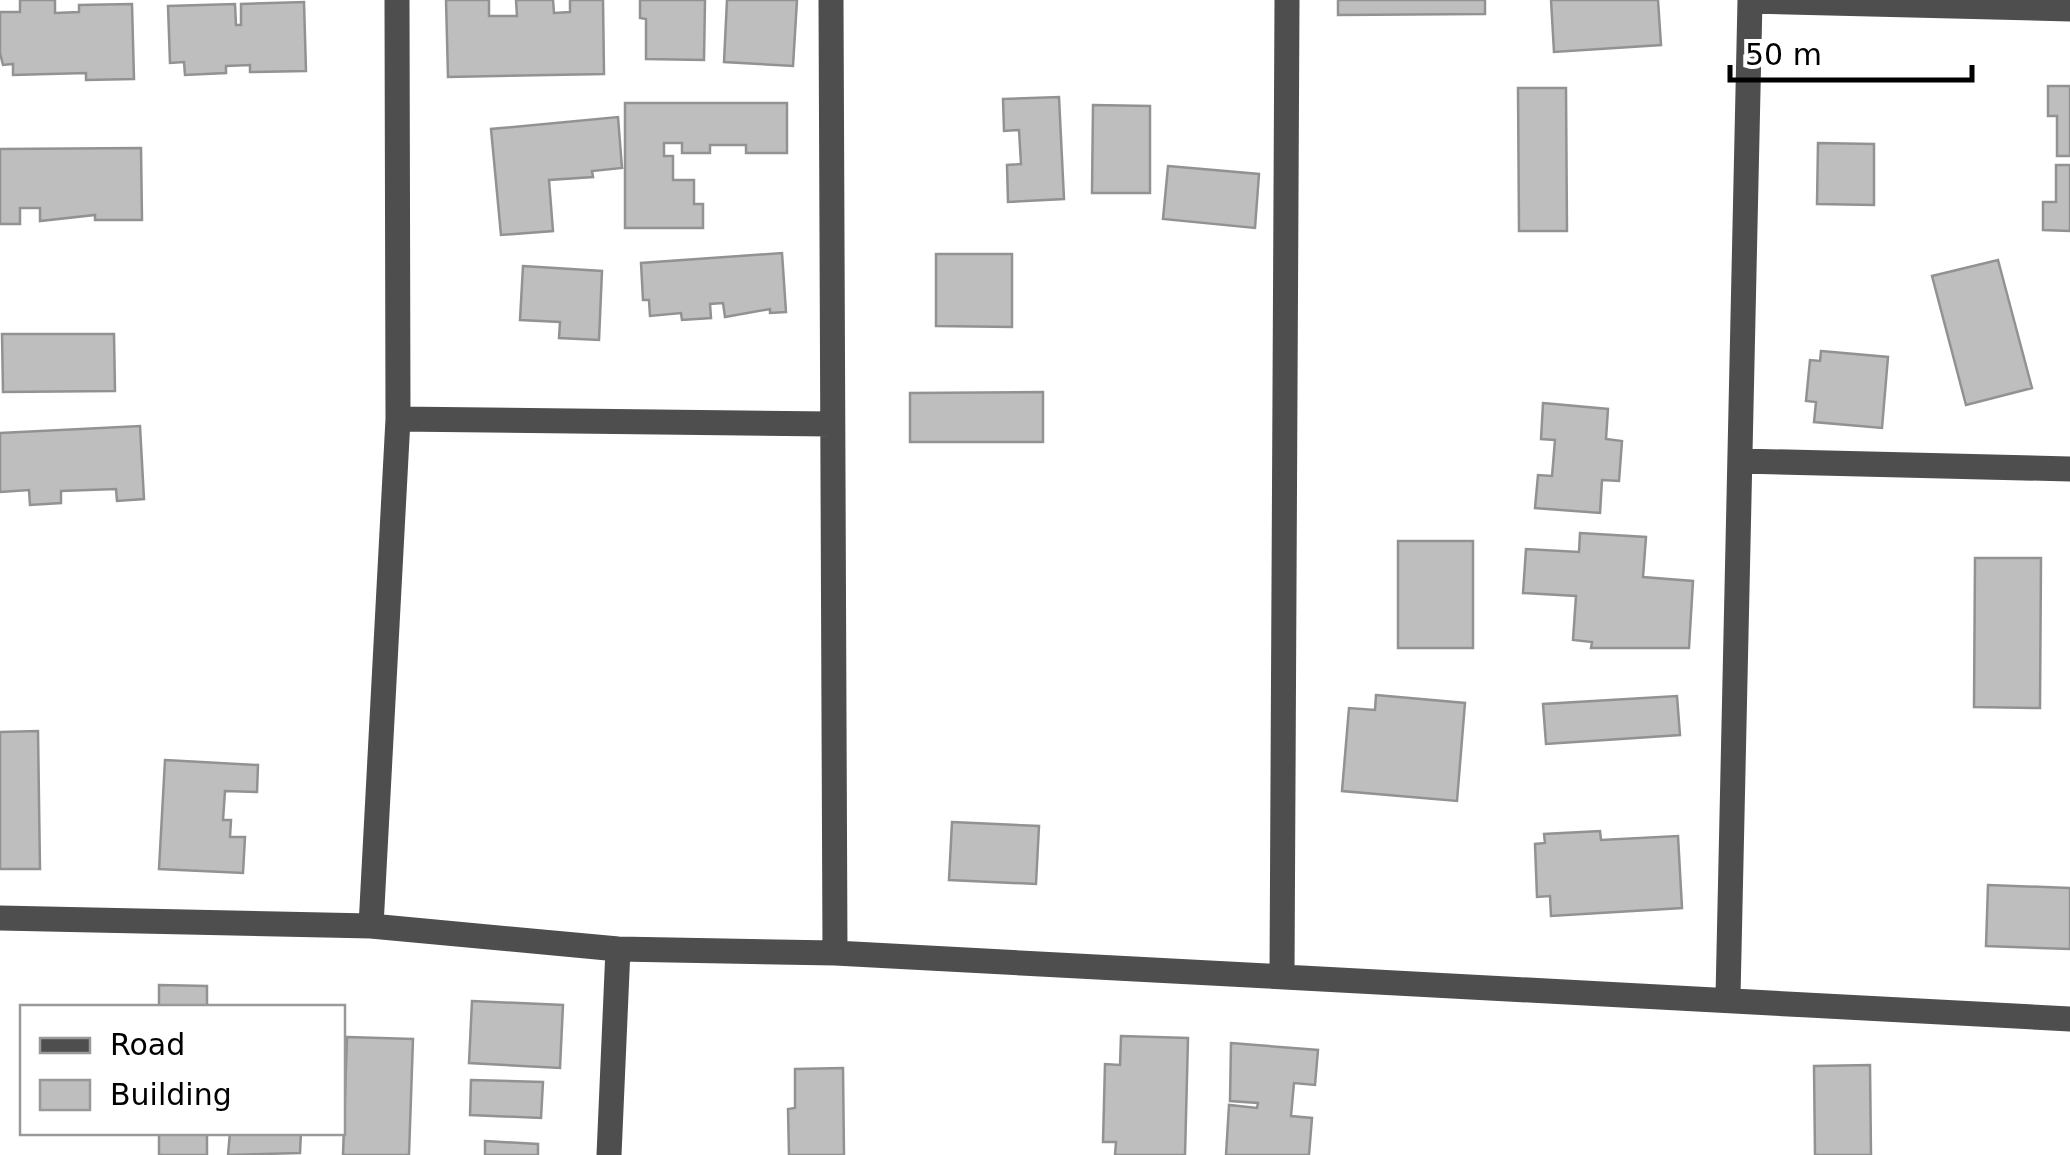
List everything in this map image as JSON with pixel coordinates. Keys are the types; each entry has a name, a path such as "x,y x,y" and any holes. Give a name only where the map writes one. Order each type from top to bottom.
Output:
{"street":[{"path":"371,926 398,419 396,0"},
{"path":"831,0 834,953"},
{"path":"1282,975 1287,0"},
{"path":"1728,997 1750,0 2070,8"},
{"path":"398,419 830,424"},
{"path":"1742,461 2070,469"},
{"path":"0,918 371,926 618,949 834,953 1728,997 2070,1019"},
{"path":"609,1155 618,949"}],"building":[{"path":"20,0 55,0 55,13 79,12 79,5 132,4 134,79 86,80 86,73 13,75 13,64 3,65 0,53 0,12 20,12"},
{"path":"446,0 489,0 489,16 517,16 516,0 553,0 554,13 570,12 570,0 603,0 604,74 448,77"},
{"path":"640,0 705,0 704,60 646,59 646,19 640,18"},
{"path":"727,0 797,0 793,66 724,62"},
{"path":"1338,0 1485,0 1485,14 1338,15"},
{"path":"1551,0 1658,0 1661,45 1554,52"},
{"path":"304,2 306,71 250,72 250,65 226,66 226,73 185,75 184,62 170,63 168,6 235,4 236,25 241,25 241,4"},
{"path":"2048,86 2070,86 2070,156 2057,156 2057,116 2048,116"},
{"path":"1518,88 1566,88 1567,231 1519,231"},
{"path":"1059,97 1064,199 1008,202 1007,165 1021,164 1019,130 1004,131 1003,99"},
{"path":"625,103 787,103 787,153 746,153 746,145 710,145 710,153 682,153 682,143 664,143 664,156 673,156 673,180 694,180 694,204 703,204 703,228 625,228"},
{"path":"1093,105 1150,106 1150,193 1092,193"},
{"path":"618,117 622,168 592,171 593,177 549,180 553,231 501,235 491,129"},
{"path":"1818,143 1874,144 1874,205 1817,204"},
{"path":"141,148 142,220 95,220 95,215 40,221 40,208 20,208 20,224 0,224 0,149"},
{"path":"2056,165 2070,165 2070,231 2043,230 2043,202 2056,202"},
{"path":"1168,166 1259,174 1255,228 1163,219"},
{"path":"782,253 786,312 770,313 770,309 725,317 723,303 710,304 711,318 682,320 681,313 650,316 649,300 643,300 641,263"},
{"path":"936,254 1012,254 1012,327 936,326"},
{"path":"1998,260 2032,388 1966,405 1932,276"},
{"path":"523,266 602,271 599,340 559,338 560,322 520,320"},
{"path":"2,334 114,334 115,391 3,392"},
{"path":"1821,351 1888,357 1882,428 1814,422 1816,402 1806,401 1810,360 1820,361"},
{"path":"1043,392 1043,442 910,442 910,393"},
{"path":"1543,403 1608,409 1606,439 1622,441 1619,481 1602,480 1600,513 1535,508 1538,475 1552,476 1555,440 1541,439"},
{"path":"140,426 144,499 117,501 116,489 61,491 61,503 30,505 29,490 0,492 0,433"},
{"path":"1580,533 1646,537 1643,577 1693,581 1689,648 1591,648 1592,642 1573,640 1576,596 1523,593 1526,549 1579,552"},
{"path":"1398,541 1473,541 1473,648 1398,648"},
{"path":"1975,558 2041,558 2040,708 1974,707"},
{"path":"1376,695 1465,703 1457,801 1342,791 1349,708 1375,710"},
{"path":"1677,696 1680,735 1546,744 1543,704"},
{"path":"38,731 40,869 0,869 0,732"},
{"path":"165,760 258,765 257,792 225,791 223,820 231,820 230,837 245,837 243,873 159,869"},
{"path":"952,822 1039,826 1036,884 949,880"},
{"path":"1600,831 1601,840 1678,836 1682,908 1551,916 1550,896 1537,897 1535,844 1545,843 1544,834"},
{"path":"1988,885 2070,888 2070,949 1986,946"},
{"path":"159,985 207,986 207,1005 159,1005"},
{"path":"472,1001 563,1005 560,1068 469,1063"},
{"path":"1121,1036 1188,1038 1185,1155 1115,1155 1116,1142 1103,1142 1105,1064 1120,1065"},
{"path":"347,1037 413,1039 409,1155 343,1155"},
{"path":"1231,1043 1318,1050 1315,1085 1294,1083 1291,1116 1312,1118 1309,1155 1226,1155 1229,1105 1257,1108 1258,1103 1230,1101"},
{"path":"1870,1065 1871,1155 1815,1155 1814,1066"},
{"path":"843,1068 844,1155 789,1155 788,1109 795,1108 795,1069"},
{"path":"471,1080 543,1082 541,1118 470,1115"},
{"path":"159,1135 207,1135 207,1155 159,1155"},
{"path":"230,1135 301,1135 300,1153 228,1155"},
{"path":"485,1141 538,1144 538,1155 485,1155"}]}
